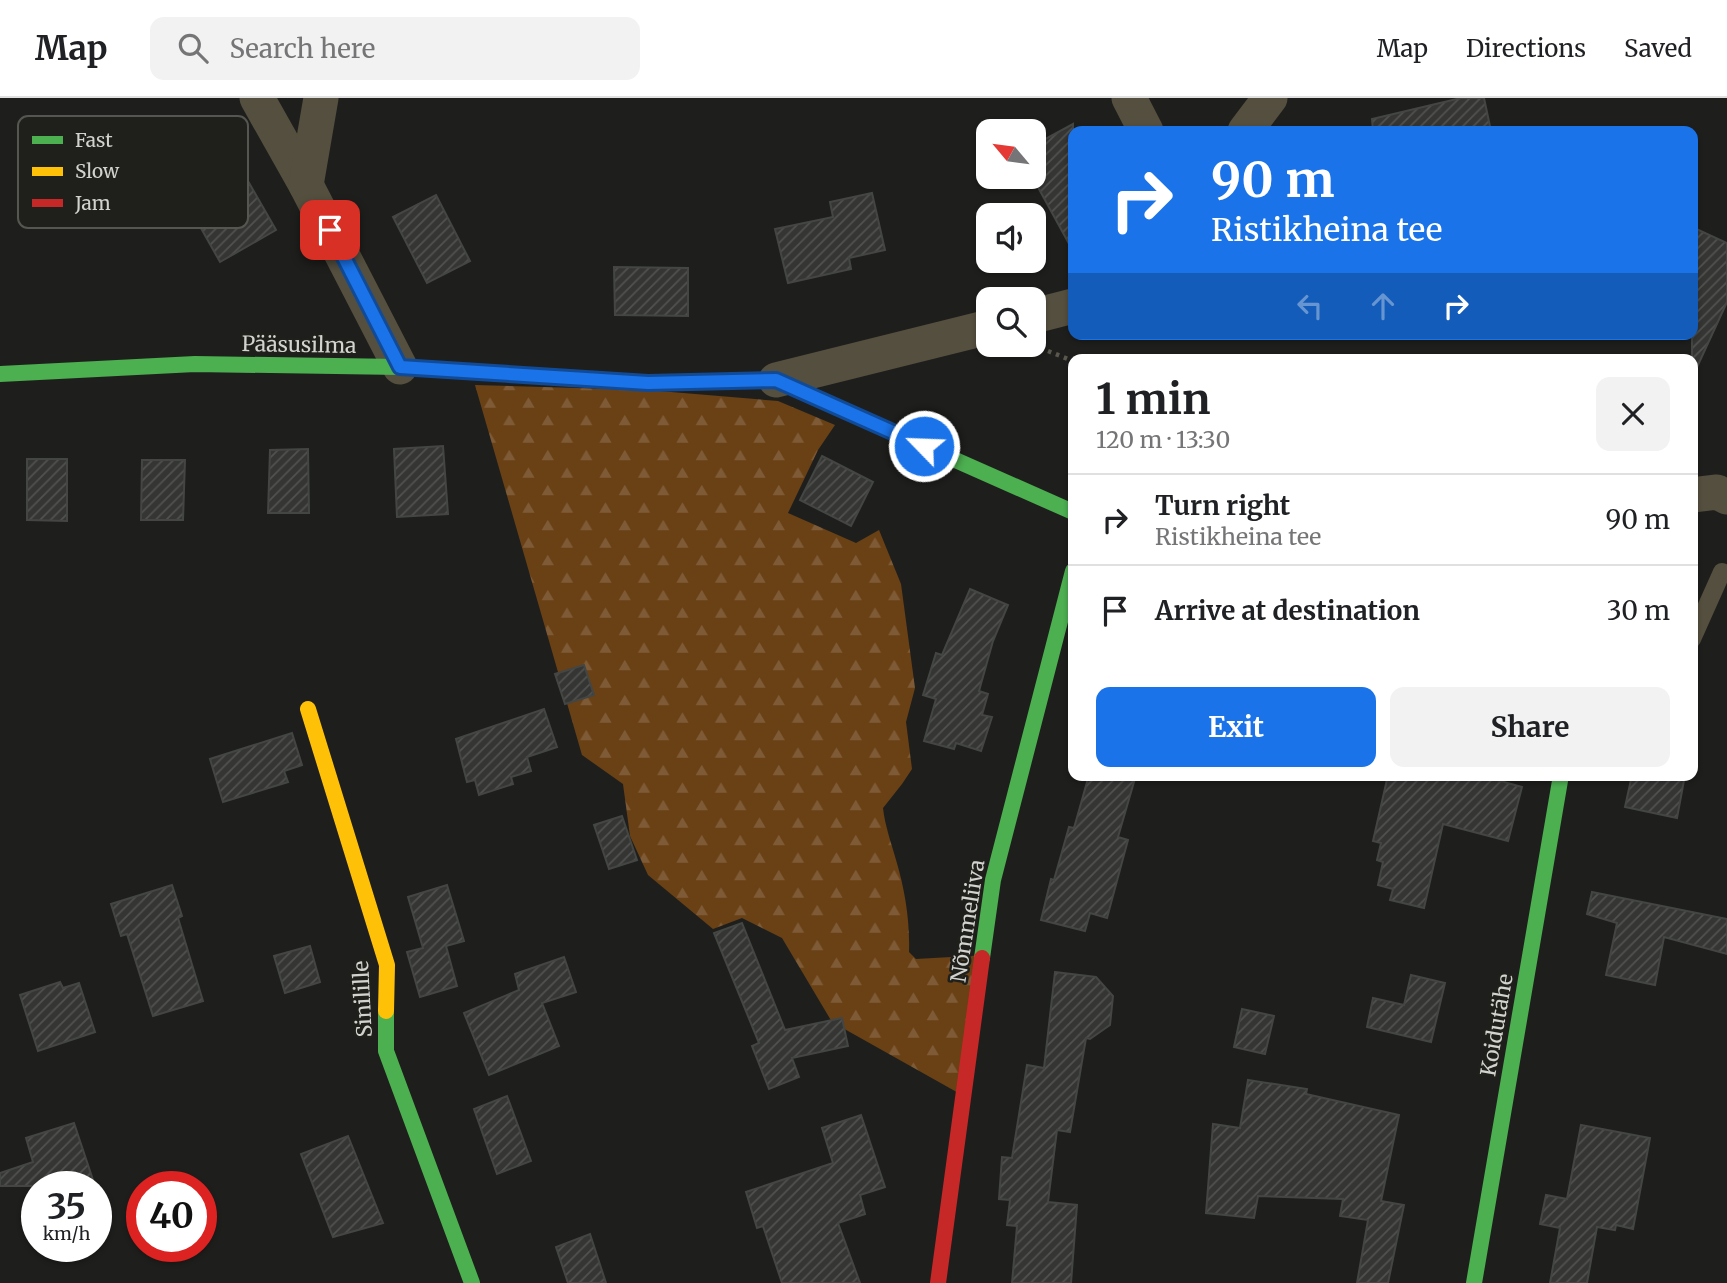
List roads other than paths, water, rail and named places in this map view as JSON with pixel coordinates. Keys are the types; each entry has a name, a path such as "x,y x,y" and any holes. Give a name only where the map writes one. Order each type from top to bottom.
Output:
{"street":[{"path":"257,98 306,185 400,367"},
{"path":"306,185 321,98"},
{"path":"1129,98 1143,126"},
{"path":"1249,126 1270,98"},
{"path":"1046,313 1068,307"},
{"path":"776,380 976,330"},
{"name":"Pääsusilma","path":"0,374 195,364 400,367 648,383 776,380 1068,510"},
{"path":"1698,494 1717,492 1727,497"},
{"name":"Nõmmeliiva","path":"938,1283 993,880 1068,590"},
{"name":"Sinilille","path":"308,709 387,965 386,1051 472,1283"},
{"name":"Koidutähe","path":"1474,1283 1560,781"}],"lane":[{"path":"1698,626 1722,572"}]}
